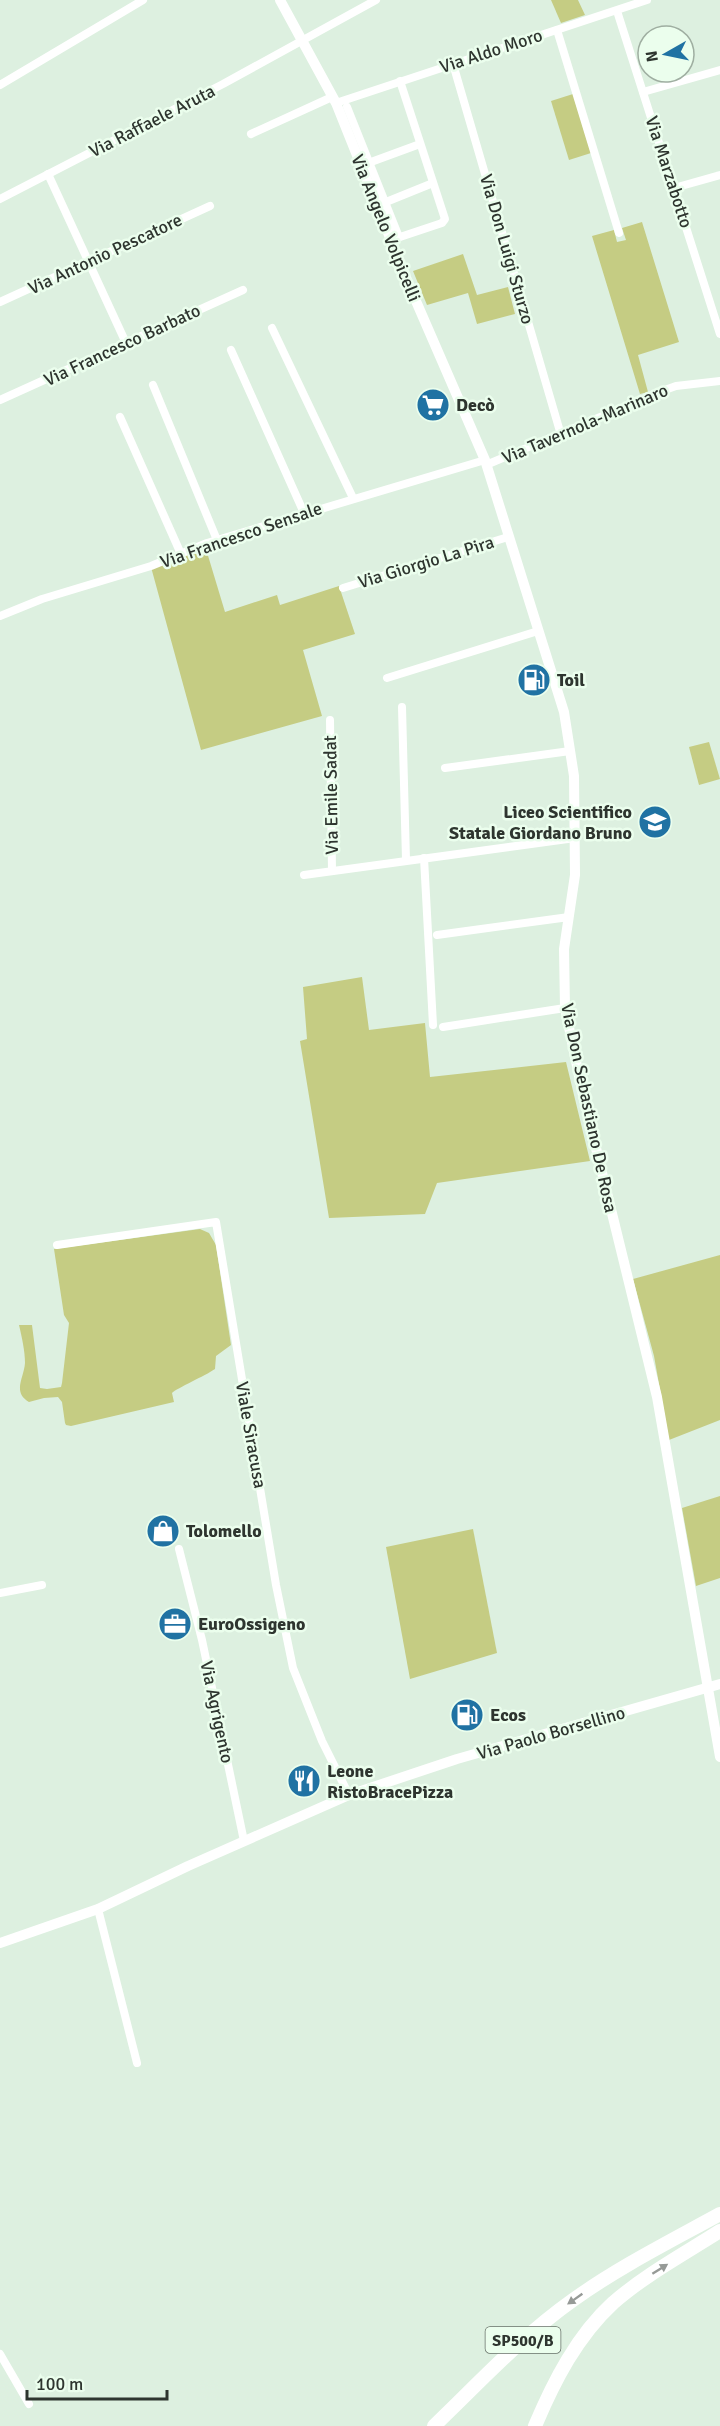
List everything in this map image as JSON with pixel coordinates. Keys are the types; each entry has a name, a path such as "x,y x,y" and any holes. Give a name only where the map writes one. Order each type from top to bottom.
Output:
{"highway":[{"name":"SP500/B","path":"434,2426 529,2335 574,2300 720,2214"},
{"name":"SP500/B","path":"535,2426 550,2391 575,2347 613,2303 651,2275 720,2231"}],"street":[{"path":"0,85 143,0"},
{"name":"Via Angelo Volpicelli","path":"280,0 334,100 395,238 486,463"},
{"name":"Via Raffaele Aruta","path":"0,199 223,84 376,0"},
{"name":"Via Aldo Moro","path":"251,134 334,100 400,81 647,0"},
{"name":"Via Marzabotto","path":"618,11 720,334"},
{"path":"557,30 619,233"},
{"name":"Via Don Luigi Sturzo","path":"453,64 561,435"},
{"path":"643,92 720,70"},
{"path":"347,107 386,202 395,238 442,224 445,219 400,81"},
{"path":"371,162 420,144"},
{"path":"48,174 126,343"},
{"path":"674,188 720,175"},
{"path":"386,202 433,183"},
{"name":"Via Antonio Pescatore","path":"0,302 210,206"},
{"name":"Via Francesco Barbato","path":"0,400 243,290"},
{"path":"272,328 353,498"},
{"path":"231,350 304,513"},
{"name":"Via Tavernola-Marinaro","path":"486,463 561,435 676,386 720,381"},
{"path":"153,385 217,540"},
{"path":"120,417 181,554"},
{"name":"Via Francesco Sensale","path":"0,616 42,599 151,566 217,540 353,498 486,463"},
{"name":"Via Don Sebastiano De Rosa","path":"486,463 564,712 574,776 575,838 575,886 563,973 565,1008 583,1095 657,1397 720,1757"},
{"name":"Via Giorgio La Pira","path":"343,588 508,537"},
{"path":"387,678 538,631"},
{"path":"402,707 406,860"},
{"name":"Via Emile Sadat","path":"330,720 332,871"},
{"path":"445,768 570,751"},
{"path":"304,875 575,838"},
{"path":"424,858 433,1025"},
{"path":"437,935 569,917"},
{"path":"443,1027 565,1008"},
{"name":"Viale Siracusa","path":"57,1245 216,1222 274,1573 293,1668 322,1741 349,1795"},
{"name":"Via Agrigento","path":"179,1549 202,1640 244,1841"},
{"path":"0,1593 42,1585"},
{"name":"Via Paolo Borsellino","path":"0,1943 98,1910 244,1841 349,1795 457,1759 720,1684"},
{"path":"98,1910 137,2063"},
{"path":"0,2354 29,2404"}],"green space":[{"path":"551,0 578,0 585,15 561,23"},
{"path":"573,94 591,153 569,160 551,101"},
{"path":"642,222 679,342 638,355 648,392 640,394 592,236 614,230 617,242 626,240 622,228"},
{"path":"463,254 477,295 508,287 515,314 477,324 468,293 427,305 413,271"},
{"path":"206,549 225,612 277,595 280,605 339,586 355,634 303,650 322,716 201,750 151,567"},
{"path":"709,742 720,779 699,785 689,747"},
{"path":"362,977 369,1030 425,1023 430,1077 566,1062 590,1161 437,1183 425,1214 329,1218 300,1041 307,1039 303,987"},
{"path":"200,1229 209,1233 216,1245 231,1345 216,1356 215,1369 172,1393 174,1402 71,1426 65,1423 62,1402 58,1397 29,1402 24,1398 20,1384 25,1358 19,1325 32,1325 40,1388 61,1387 62,1383 69,1323 64,1315 54,1249"},
{"path":"720,1255 720,1420 669,1440 654,1356 633,1279"},
{"path":"720,1496 720,1578 696,1586 682,1508"},
{"path":"473,1529 497,1653 410,1679 386,1547"}],"place":[{"name":"Decò","path":"433,405"},
{"name":"Toil","path":"534,680"},
{"name":"Liceo Scientifico Statale Giordano Bruno","path":"655,822"},
{"name":"Tolomello","path":"163,1531"},
{"name":"EuroOssigeno","path":"175,1624"},
{"name":"Ecos","path":"467,1715"},
{"name":"Leone RistoBracePizza","path":"304,1781"}]}
